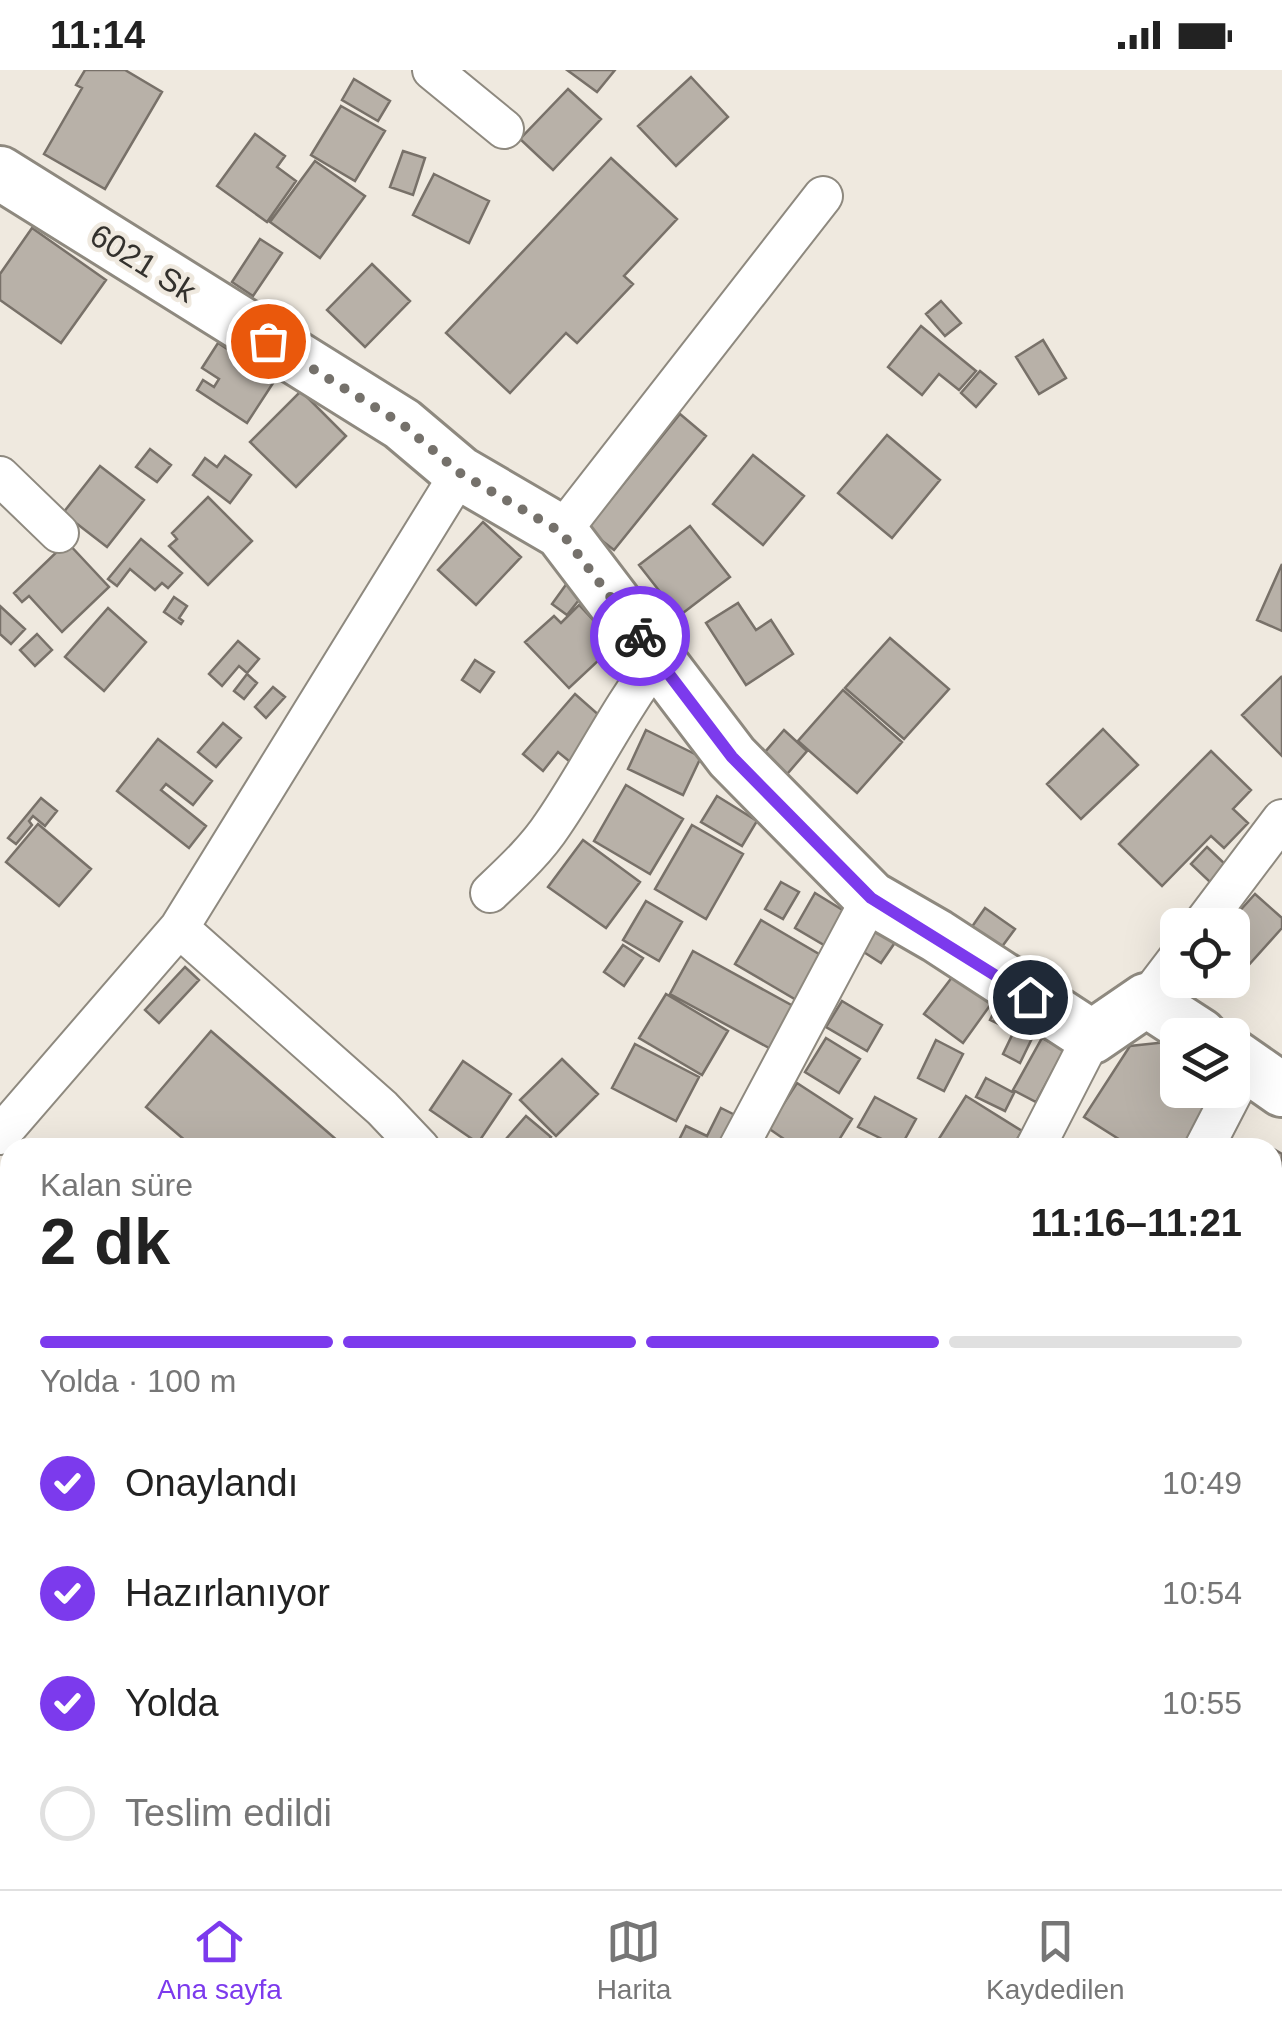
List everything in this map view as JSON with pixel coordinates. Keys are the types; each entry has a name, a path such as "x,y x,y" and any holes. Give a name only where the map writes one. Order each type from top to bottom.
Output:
{"street":[{"path":"432,70 504,129"},
{"name":"6021 Sk","path":"0,173 402,424 460,473 561,532 732,757 871,898 1092,1037"},
{"path":"561,532 824,196"},
{"path":"0,1136 179,928 460,473"},
{"path":"0,476 58,533"},
{"path":"490,893 552,826 658,659"},
{"path":"1215,908 1282,819"},
{"path":"743,1138 871,898"},
{"path":"179,928 382,1108 410,1138"},
{"path":"1040,1138 1092,1037 1146,1000 1160,982"},
{"path":"1146,1000 1174,1018"},
{"path":"1210,1138 1254,1070"}],"building":[{"path":"85,70 125,70 162,92 105,189 44,154 82,88 76,85"},
{"path":"567,70 615,70 597,92"},
{"path":"691,77 728,117 676,166 638,126"},
{"path":"354,79 390,101 378,121 342,100"},
{"path":"568,89 601,119 553,170 520,139"},
{"path":"341,106 385,131 355,181 311,155"},
{"path":"255,134 285,156 277,167 296,181 267,222 217,186"},
{"path":"403,151 425,158 413,195 390,187"},
{"path":"611,158 677,219 624,276 633,284 577,343 566,333 510,393 446,333"},
{"path":"315,161 365,196 320,258 270,222"},
{"path":"434,174 489,201 469,243 413,215"},
{"path":"32,228 106,280 61,343 0,300 0,274"},
{"path":"260,239 282,253 253,296 232,282"},
{"path":"372,264 410,301 365,347 327,310"},
{"path":"941,301 961,323 945,336 926,314"},
{"path":"921,326 976,371 959,390 939,374 922,395 888,367"},
{"path":"1043,340 1066,378 1039,394 1016,357"},
{"path":"218,343 275,380 247,423 197,390 203,380 214,387 219,379 202,368"},
{"path":"980,371 996,384 976,407 961,393"},
{"path":"301,391 346,436 296,487 250,442"},
{"path":"680,414 706,436 614,550 587,529"},
{"path":"887,435 940,480 892,538 838,493"},
{"path":"150,449 171,465 157,482 136,467"},
{"path":"753,455 804,496 763,545 713,504"},
{"path":"225,456 251,475 230,503 193,475 205,458 217,467"},
{"path":"100,466 144,500 107,547 63,513"},
{"path":"208,497 252,541 208,585 169,546 177,539 172,533"},
{"path":"483,522 521,557 476,605 438,570"},
{"path":"690,526 730,577 679,616 639,565"},
{"path":"141,539 182,573 168,588 162,583 155,590 130,569 117,586 108,579"},
{"path":"67,542 109,587 62,632 29,596 22,602 14,593"},
{"path":"1282,564 1282,631 1257,620"},
{"path":"570,579 586,591 567,615 552,604"},
{"path":"174,597 187,606 179,618 181,624 164,612"},
{"path":"738,603 756,630 771,620 793,654 746,685 706,623"},
{"path":"579,605 616,644 569,688 525,642 554,616 561,623"},
{"path":"0,606 25,629 11,644 0,634"},
{"path":"108,608 146,642 104,691 65,657"},
{"path":"37,634 52,650 35,666 20,650"},
{"path":"890,638 949,689 904,739 845,688"},
{"path":"238,641 259,659 247,673 239,666 222,686 209,674"},
{"path":"475,660 494,672 480,692 462,680"},
{"path":"247,674 257,683 244,699 234,691"},
{"path":"1282,679 1282,756 1242,715"},
{"path":"273,687 285,697 266,718 255,707"},
{"path":"843,690 902,742 857,793 798,741"},
{"path":"575,694 609,724 574,765 558,752 543,771 523,754"},
{"path":"223,723 241,738 216,767 198,752"},
{"path":"1103,729 1138,765 1081,819 1047,784"},
{"path":"646,730 701,757 683,795 628,769"},
{"path":"784,730 807,751 782,780 759,759"},
{"path":"158,739 212,781 193,805 166,784 161,790 206,826 189,848 117,791"},
{"path":"1211,751 1251,790 1233,809 1248,823 1224,848 1211,836 1162,886 1119,844"},
{"path":"626,785 683,819 650,874 594,841"},
{"path":"717,796 757,821 742,846 701,822"},
{"path":"41,798 57,811 45,826 33,816 29,821 32,825 16,844 8,838"},
{"path":"38,824 91,869 59,906 6,862"},
{"path":"692,825 743,854 706,919 655,889"},
{"path":"583,840 640,882 606,928 548,887"},
{"path":"1207,847 1226,865 1210,882 1191,864"},
{"path":"781,882 799,892 783,919 765,909"},
{"path":"815,893 849,914 829,948 795,928"},
{"path":"1255,894 1282,918 1282,928 1250,964 1250,908 1242,908"},
{"path":"646,901 682,922 659,961 623,940"},
{"path":"985,908 1015,929 998,952 969,931"},
{"path":"761,920 824,957 798,1001 735,964"},
{"path":"877,929 896,941 881,963 862,951"},
{"path":"623,945 643,958 624,986 604,972"},
{"path":"693,951 804,1012 780,1054 670,994"},
{"path":"185,967 199,980 159,1023 145,1010"},
{"path":"953,976 991,1004 963,1043 924,1014"},
{"path":"666,994 728,1031 702,1075 639,1038"},
{"path":"842,1001 882,1025 867,1051 826,1027"},
{"path":"996,1008 1037,1028 1020,1063 1003,1054 1014,1031 990,1020"},
{"path":"211,1031 334,1138 182,1138 146,1107"},
{"path":"826,1038 860,1059 839,1093 805,1072"},
{"path":"1042,1038 1064,1050 1036,1102 1013,1090"},
{"path":"936,1040 963,1054 944,1091 918,1078"},
{"path":"1160,1043 1160,1108 1218,1108 1198,1138 1117,1138 1084,1117 1130,1046"},
{"path":"635,1044 699,1077 676,1121 612,1088"},
{"path":"562,1059 598,1094 556,1136 520,1100"},
{"path":"463,1061 511,1094 481,1138 471,1138 430,1110"},
{"path":"986,1078 1014,1093 1005,1111 976,1097"},
{"path":"797,1083 852,1119 840,1138 782,1138 768,1128"},
{"path":"966,1096 1022,1131 1018,1138 939,1138"},
{"path":"875,1097 916,1119 906,1138 880,1138 858,1127"},
{"path":"721,1108 745,1120 736,1138 680,1138 686,1126 707,1136"},
{"path":"526,1116 551,1137 550,1138 507,1138"}],"way so far":[{"path":"268,341 402,424 460,473 561,532 640,636"}],"route":[{"path":"640,636 732,757 871,898 1030,997"}]}
